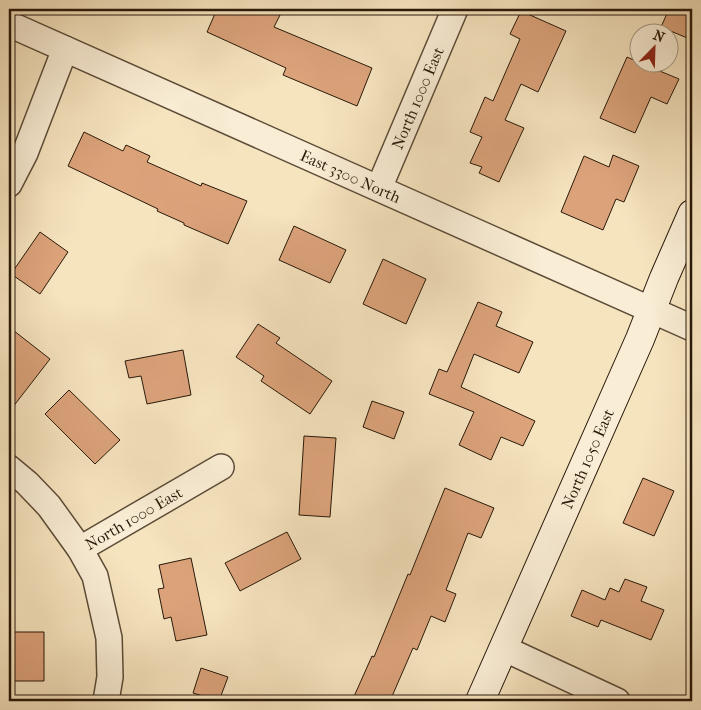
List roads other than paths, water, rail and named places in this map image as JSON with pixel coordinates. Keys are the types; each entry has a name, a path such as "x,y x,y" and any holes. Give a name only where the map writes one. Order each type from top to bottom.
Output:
{"street":[{"name":"North 1000 East","path":"379,188 455,9"},
{"name":"East 3300 North","path":"9,24 692,328"},
{"path":"9,184 25,153 65,49"},
{"name":"North 1050 East","path":"480,701 640,339 692,214"},
{"name":"North 1000 East","path":"106,701 110,677 109,638 95,576 80,549 221,467"},
{"path":"9,468 27,483 49,506 80,549"},
{"path":"503,648 617,701"}]}
